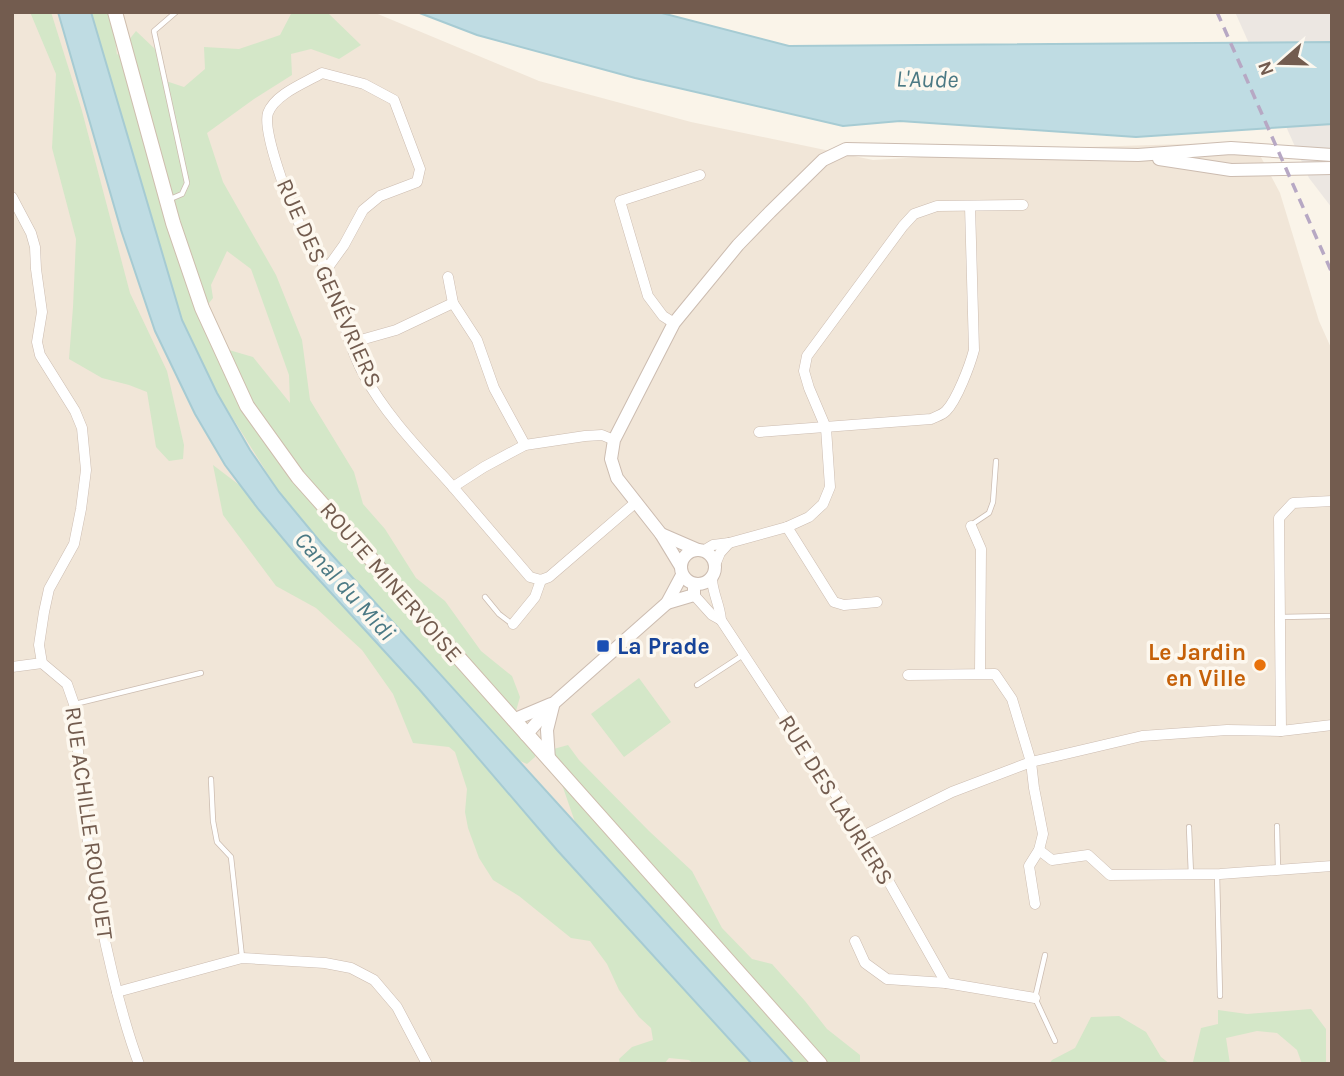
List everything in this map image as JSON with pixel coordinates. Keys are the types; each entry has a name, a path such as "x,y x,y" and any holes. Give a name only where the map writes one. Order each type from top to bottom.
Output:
{"main road":[{"name":"ROUTE MINERVOISE","path":"115,12 173,223 202,308 247,406 299,477 820,1064"}],"street":[{"name":"RUE DES GENÉVRIERS","path":"326,270 344,245 363,210 380,196 417,182 420,169 394,100 364,84 323,73 277,99 266,122 281,176 299,223 326,270 350,343 364,374 393,418 530,577 541,580"},
{"path":"694,589 681,571 662,534 617,478 611,459 614,440 674,323 738,245 823,160 846,149 1138,155 1231,148 1332,155"},
{"path":"1138,155 1231,170 1332,168"},
{"path":"674,323 663,316 648,296 620,201 700,175"},
{"path":"12,197 31,233 35,247 42,312 37,342 40,355 75,411 82,428 86,470 74,544 49,589 39,645 42,663 12,667"},
{"path":"667,603 684,557 688,553 787,527 809,517 823,504 831,487 826,428 806,380 804,371 807,356 903,226 914,214 937,206 1023,205"},
{"path":"760,432 931,419 943,414 950,407 970,365 974,350 970,206"},
{"path":"449,277 453,303 477,340 494,388 525,445"},
{"path":"350,343 396,330 453,303"},
{"path":"453,487 525,445 602,435 614,440"},
{"path":"1281,731 1279,519 1293,503 1332,500"},
{"path":"513,624 535,597 541,580 549,577 635,503"},
{"path":"971,526 981,549 980,673"},
{"path":"787,527 834,602 844,605 877,602"},
{"path":"662,534 711,556 713,572"},
{"path":"526,735 554,703 667,603 704,584 713,572 720,553 729,543"},
{"name":"RUE DES LAURIERS","path":"713,572 712,585 721,620"},
{"name":"RUE DES LAURIERS","path":"694,589 712,615 721,620 863,836 946,983"},
{"name":"RUE ACHILLE ROUQUET","path":"42,663 67,684 74,704 88,841 102,932 139,1064"},
{"path":"908,675 995,674 1012,699 1031,762 1043,834 1039,850 1029,866 1035,904"},
{"path":"513,720 554,703"},
{"path":"549,760 547,730 554,703"},
{"path":"863,836 952,792 1031,762 1142,736 1227,730 1281,731 1332,725"},
{"path":"1039,850 1052,860 1088,855 1110,875 1217,874 1332,866"},
{"path":"855,941 865,963 887,979 946,983 1035,998"},
{"path":"117,992 242,958 325,963 351,968 374,980 400,1011 427,1064"}],"lane":[{"path":"167,200 182,194 187,183 154,31 176,12"},
{"path":"971,526 989,513 993,502 996,461"},
{"path":"485,597 499,614 513,624"},
{"path":"1280,617 1332,616"},
{"path":"697,685 744,654"},
{"path":"74,704 201,673"},
{"path":"211,779 217,842 231,857 242,958"},
{"path":"1277,826 1278,870"},
{"path":"1189,827 1191,874"},
{"path":"1217,874 1220,996"},
{"path":"1045,955 1035,998 1055,1041"}],"shaded area":[{"path":"12,12 373,12 539,81 691,122 873,160 1086,147 1253,142 1280,193 1319,321 1332,350 1332,1064 12,1064"},
{"path":"1235,12 1332,12 1332,208 1309,178"}],"green space":[{"path":"30,12 51,12 82,111 130,293 167,371 184,445 183,459 169,461 156,447 147,392 102,378 69,359 76,239 52,148 56,74"},
{"path":"91,12 109,12 117,55 136,31 155,49 166,81 184,87 205,69 204,47 239,49 280,35 292,12 329,14 361,45 339,59 311,49 291,54 292,75 207,133 223,182 276,275 302,340 310,400 354,472 363,504 385,529 416,578 445,601 481,651 512,676 520,697 516,711 537,737 535,757 527,764 518,760 322,544 279,492 217,393 182,320","holes":["227,251 251,269 289,375 290,403 253,357 229,350 218,334 199,316 213,298 211,285"]},
{"path":"213,465 242,487 300,559 419,689 557,850 752,1064 693,1064 689,1060 669,1058 664,1064 620,1064 619,1059 632,1047 653,1040 651,1028 619,990 607,964 590,941 571,938 519,896 493,880 479,858 468,828 465,812 467,789 455,752 449,747 413,743 393,694 362,650 316,608 276,586 223,515"},
{"path":"639,678 671,722 624,757 591,714"},
{"path":"568,745 579,760 692,871 722,928 752,959 772,964 827,1029 860,1055 860,1064 794,1064 575,822 550,750"},
{"path":"1311,1009 1326,1029 1326,1064 1302,1064 1297,1050 1277,1033 1257,1031 1226,1038 1230,1064 1189,1064 1193,1062 1201,1028 1218,1024 1218,1010 1247,1014"},
{"path":"1119,1016 1146,1032 1161,1057 1170,1064 1049,1064 1075,1048 1091,1017"}],"water":[{"name":"Canal du Midi","path":"58,12 91,12 182,320 217,393 250,450 279,492 322,544 794,1064 752,1064 557,850 419,689 300,559 225,465 195,414 155,331 121,230"},
{"name":"L'Aude","path":"417,12 658,12 789,46 1332,42 1332,124 1136,137 900,121 843,126 635,78 477,35"}],"railway":[{"path":"1217,12 1332,273"}],"place":[{"name":"La Prade","path":"603,646"},
{"name":"Le Jardin en Ville","path":"1260,665"}]}
